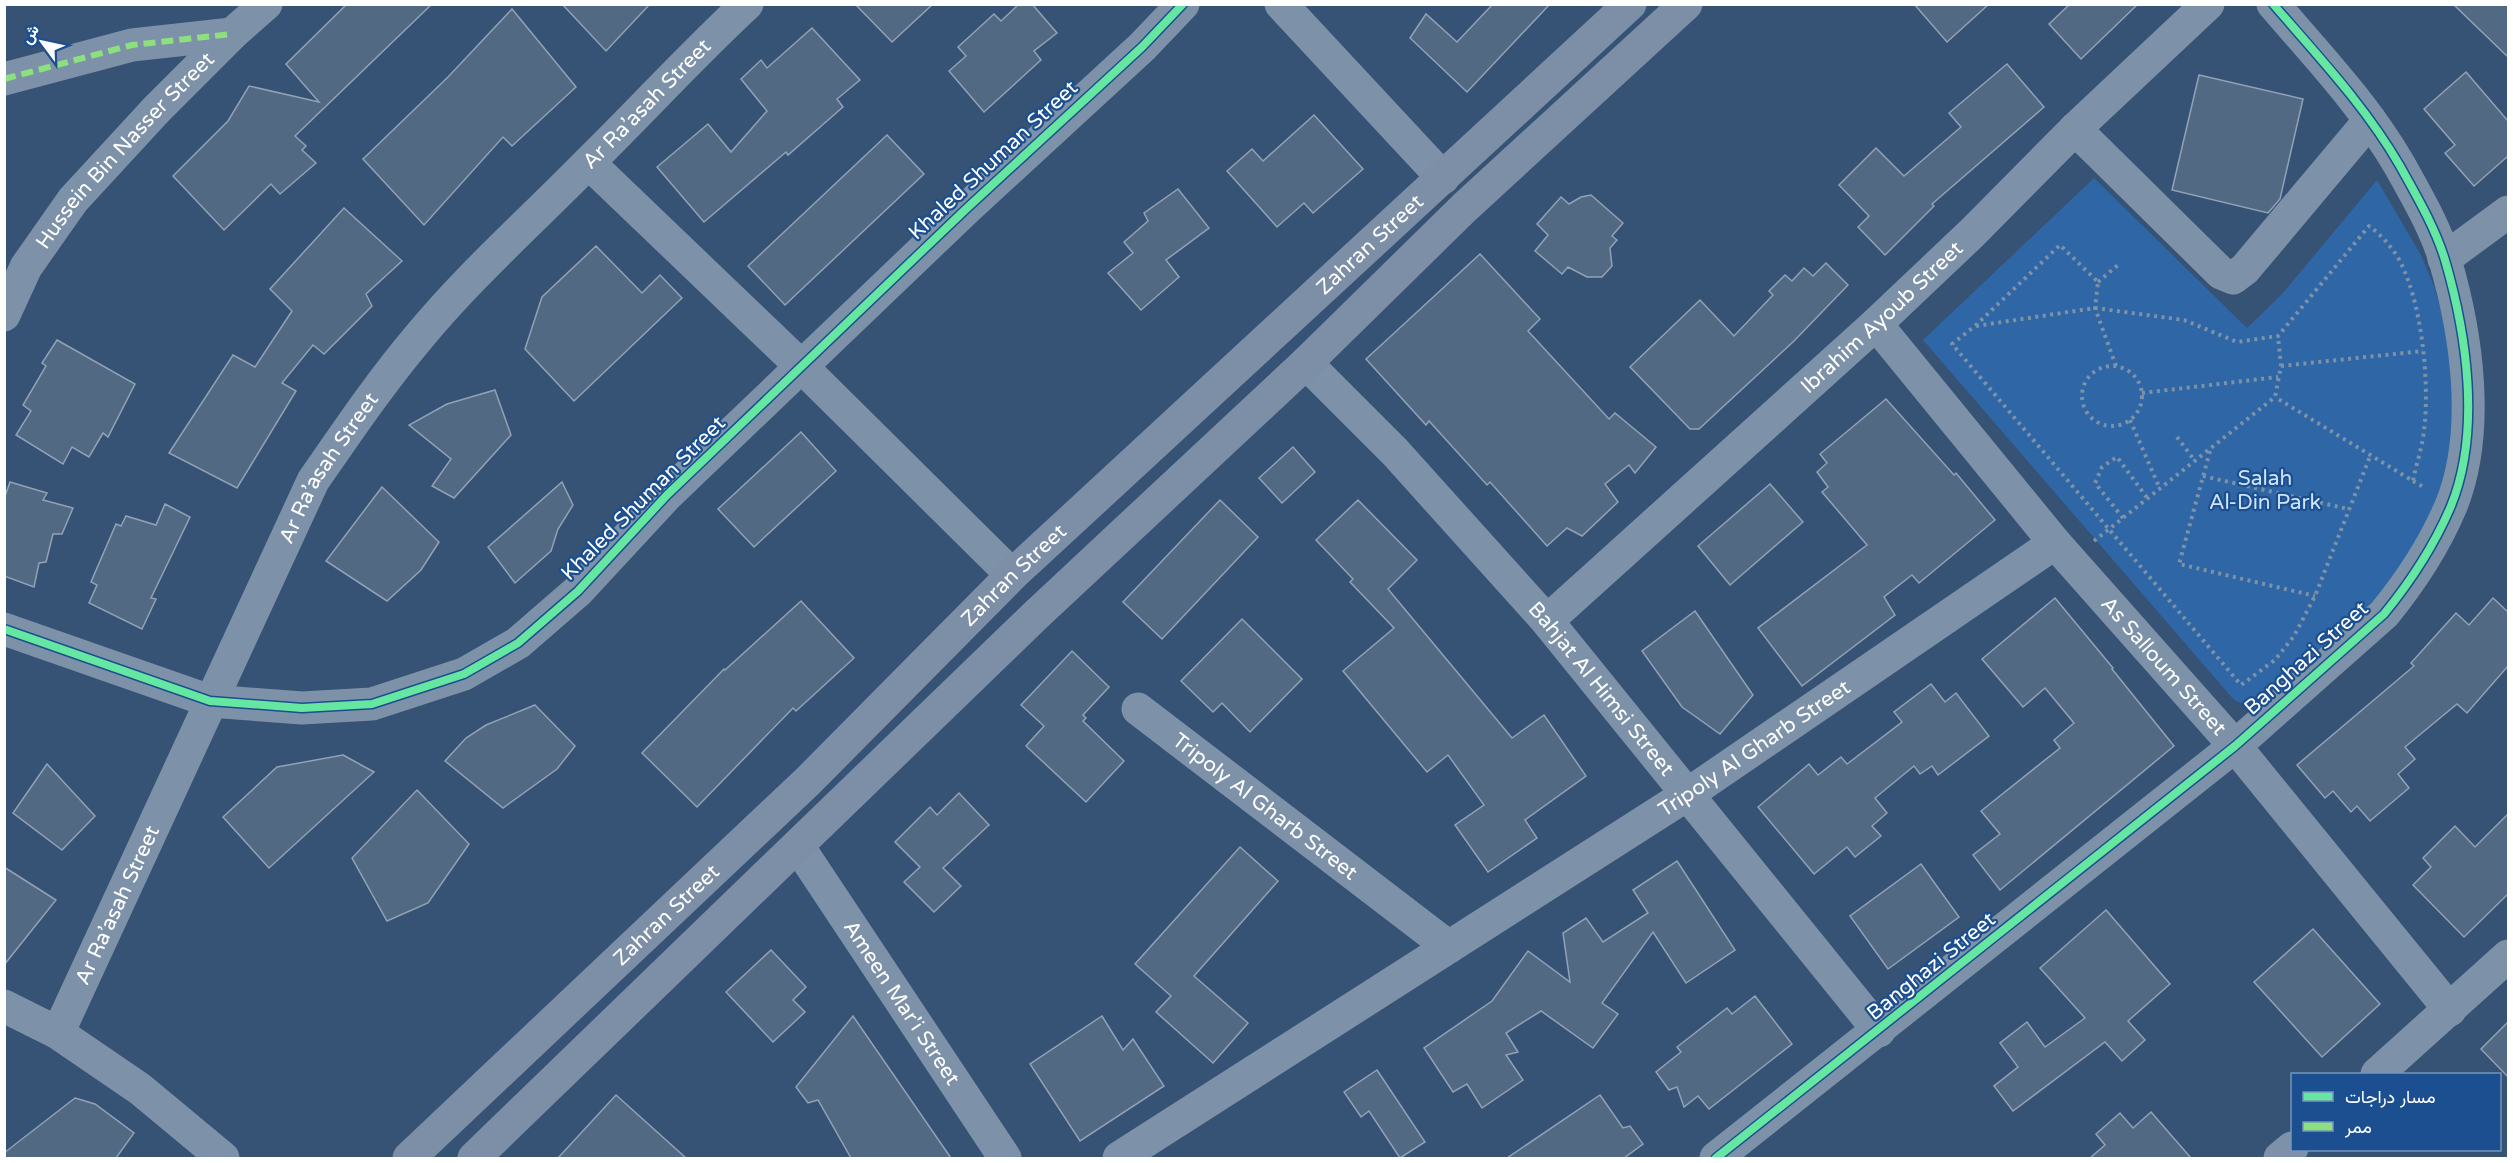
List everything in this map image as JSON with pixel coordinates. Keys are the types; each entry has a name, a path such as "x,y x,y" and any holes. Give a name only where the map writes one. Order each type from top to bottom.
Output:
{"main road":[{"name":"Zahran Street","path":"409,1158 808,781 1012,575 1630,4"},
{"name":"Zahran Street","path":"474,1158 1035,615 1306,363 1464,208 1686,4"}],"street":[{"name":"Hussein Bin Nasser Street","path":"4,315 15,263 156,110 232,34 266,4"},
{"name":"Ar Ra’asah Street","path":"58,1034 280,549 319,472 419,336 491,259 589,163 694,53 747,4"},
{"name":"Khaled Shuman Street","path":"4,629 210,701 302,708 372,704 464,674 518,643 578,591 667,495 966,209 1142,47 1183,4"},
{"path":"1281,4 1443,178"},
{"name":"Ibrahim Ayoub Street","path":"1547,621 1876,324 1972,233 2075,129 2208,4"},
{"name":"Banghazi Street","path":"1716,1158 1879,1031 2235,746 2384,614 2422,562 2452,504 2462,464 2468,424 2468,382 2463,342 2444,259 2414,192 2370,120 2273,4"},
{"path":"4,79 132,45 232,34"},
{"path":"2075,129 2221,273 2233,278 2245,269 2370,120"},
{"path":"589,163 801,366 1012,575"},
{"path":"2444,259 2508,212"},
{"name":"As Salloum Street","path":"1876,324 2062,552 2235,746 2450,1010"},
{"name":"Bahjat Al Himsi Street","path":"1306,363 1395,452 1547,621 1879,1031"},
{"name":"Tripoly Al Gharb Street","path":"1119,1158 2062,552"},
{"name":"Tripoly Al Gharb Street","path":"1138,709 1449,947"},
{"name":"Ameen Mar'i Street","path":"798,846 1005,1158"},
{"path":"2378,1073 2508,956"},
{"path":"4,1006 58,1034 140,1089 223,1158"}],"path":[{"path":"1975,326 2095,309 2184,320 2237,342 2278,336 2369,226 2382,237 2397,256 2412,292 2423,351 2424,431 2413,481 2275,397"},
{"path":"2098,282 2060,245 1975,326 1952,344 2241,686 2275,660 2294,636 2315,596 2371,454"},
{"path":"2116,366 2095,309 2098,282 2118,266"},
{"path":"2062,552 2108,530 2275,397 2281,366 2278,336"},
{"path":"2281,366 2423,351"},
{"path":"2107,366 2116,366 2133,374 2139,382 2142,393 2137,413 2130,420 2110,427 2100,424 2085,411 2082,392 2090,375 2107,366"},
{"path":"2142,393 2279,376"},
{"path":"2130,420 2160,489"},
{"path":"2177,437 2195,461"},
{"path":"2210,450 2179,564 2315,596"},
{"path":"2123,518 2096,483 2102,467 2116,457 2148,499"},
{"path":"2203,476 2349,509"}],"green space":[{"name":"Salah Al-Din Park","path":"2094,178 2247,328 2282,294 2377,180 2421,255 2434,286 2448,336 2453,412 2451,460 2440,511 2385,601 2263,703 2249,706 2234,700 1923,340"}],"building":[{"path":"347,4 432,4 295,136 306,146 302,150 316,163 280,194 271,184 224,230 173,176 228,121 249,86 319,102 286,64"},
{"path":"562,4 650,4 606,51"},
{"path":"855,4 933,4 892,42"},
{"path":"1019,4 1032,4 1057,33 1034,51 1041,60 984,112 949,71 966,56 958,47 994,14 1001,21"},
{"path":"1493,4 1550,4 1467,92 1410,38 1426,14 1457,42"},
{"path":"1914,4 1989,4 1947,42"},
{"path":"2070,4 2138,4 2081,59 2049,24"},
{"path":"2453,4 2508,4 2508,57"},
{"path":"512,9 576,87 512,146 503,137 424,225 363,159 448,77"},
{"path":"812,28 860,80 837,99 843,107 788,155 786,152 704,222 657,167 708,124 731,152 767,111 741,79 761,60 767,68"},
{"path":"2007,64 2044,107 1932,204 1934,206 1885,255 1858,227 1869,216 1839,185 1876,148 1904,176 1961,127 1949,113"},
{"path":"2466,72 2508,121 2508,156 2474,186 2445,153 2455,145 2424,109"},
{"path":"2199,75 2303,99 2280,199 2268,213 2172,190"},
{"path":"1314,115 1363,169 1313,213 1304,203 1277,227 1227,171 1252,149 1263,161"},
{"path":"887,135 924,174 785,305 748,266"},
{"path":"1178,189 1209,228 1166,260 1179,277 1141,310 1108,273 1133,253 1124,242 1148,221 1144,213"},
{"path":"1591,195 1623,223 1612,236 1617,240 1610,248 1612,266 1602,277 1587,277 1568,267 1562,274 1535,251 1548,235 1537,224 1561,197 1569,204 1581,197"},
{"path":"344,208 402,261 366,294 372,306 324,354 313,345 282,383 296,391 237,488 169,453 233,355 255,367 292,311 270,289"},
{"path":"596,246 642,293 660,275 682,298 574,401 525,349 542,297"},
{"path":"1480,254 1540,319 1528,331 1609,419 1615,413 1656,447 1635,473 1629,465 1605,484 1618,502 1582,536 1567,528 1547,546 1490,482 1487,485 1429,421 1426,425 1366,359"},
{"path":"1826,263 1848,285 1794,341 1699,429 1690,429 1630,367 1700,300 1734,336 1773,295 1769,291 1785,275 1792,281 1804,268 1813,276"},
{"path":"57,340 135,384 108,437 103,433 89,457 72,447 63,464 16,435 31,411 23,405 46,366 42,363"},
{"path":"495,390 511,435 454,498 432,486 451,459 409,425 447,404"},
{"path":"1886,399 1954,475 1956,473 1995,520 1919,583 1912,575 1884,597 1895,615 1802,686 1758,628 1867,545 1822,492 1828,487 1817,472 1827,463 1820,454"},
{"path":"801,432 836,471 754,547 718,509"},
{"path":"1293,447 1315,472 1282,503 1259,478"},
{"path":"10,482 47,493 43,500 73,508 62,534 53,534 46,562 39,563 34,587 4,576 4,499"},
{"path":"562,482 573,505 558,529 551,551 515,583 488,547"},
{"path":"1770,484 1803,522 1730,585 1698,546"},
{"path":"382,487 439,542 421,570 387,601 326,561"},
{"path":"1220,500 1258,537 1162,639 1123,602"},
{"path":"1358,500 1417,560 1388,589 1512,738 1544,715 1586,776 1525,820 1537,838 1488,872 1455,825 1484,805 1448,755 1427,772 1343,671 1394,628 1350,582 1353,579 1316,540"},
{"path":"165,504 190,517 151,598 156,599 142,629 89,603 97,585 91,582 116,524 121,526 126,516 156,525"},
{"path":"2055,598 2174,746 2000,890 1973,855 2000,834 1981,811 2060,748 2054,740 2074,723 2045,688 2023,707 1982,659"},
{"path":"2493,598 2508,612 2508,666 2467,713 2457,704 2405,747 2415,759 2398,774 2409,788 2370,821 2357,806 2351,812 2333,791 2325,798 2297,765 2414,666 2411,663 2456,613 2469,625"},
{"path":"801,601 854,658 796,711 793,708 697,807 642,753 724,669"},
{"path":"1695,611 1753,695 1720,734 1682,707 1642,651"},
{"path":"1242,619 1302,679 1250,732 1222,703 1213,712 1181,681"},
{"path":"1072,651 1109,687 1083,715 1086,718 1083,721 1124,761 1086,802 1026,746 1044,726 1021,705"},
{"path":"1931,684 1945,702 1956,693 1989,736 1938,775 1932,766 1920,774 1914,766 1875,798 1887,813 1872,826 1881,836 1855,857 1847,847 1814,874 1758,807 1809,764 1818,775 1841,757 1847,764 1902,722 1894,712"},
{"path":"535,705 575,746 557,769 503,808 445,761 466,738 486,725"},
{"path":"343,755 374,772 269,868 223,817 277,767"},
{"path":"47,764 95,816 62,850 13,813"},
{"path":"417,790 469,844 428,903 387,921 352,858"},
{"path":"959,793 989,825 943,868 961,886 934,912 904,882 920,867 895,842 930,807 937,815"},
{"path":"2508,814 2508,894 2464,937 2413,885 2431,867 2423,858 2455,826 2475,847"},
{"path":"1240,847 1278,881 1194,976 1248,1023 1213,1063 1156,1012 1171,996 1135,964"},
{"path":"1677,861 1735,950 1686,983 1653,932 1602,1003 1618,1014 1593,1048 1541,1011 1506,1033 1518,1052 1506,1055 1523,1080 1482,1108 1467,1084 1453,1092 1424,1048 1492,1001 1528,951 1570,982 1563,933 1586,918 1603,942 1648,913 1633,890"},
{"path":"1921,864 1959,917 1888,969 1850,916"},
{"path":"4,867 56,900 4,965"},
{"path":"2106,910 2170,984 2128,1021 2145,1040 2122,1061 2105,1042 2013,1111 1994,1086 2018,1067 2000,1043 2027,1022 2045,1047 2085,1018 2040,968"},
{"path":"2313,929 2380,1004 2322,1057 2254,982"},
{"path":"771,950 806,987 793,1000 805,1012 773,1042 726,992"},
{"path":"1755,996 1792,1044 1709,1109 1698,1096 1684,1107 1677,1087 1669,1090 1656,1072 1681,1052 1677,1047 1727,1008 1732,1014"},
{"path":"853,1016 951,1158 851,1158 818,1100 808,1103 796,1087"},
{"path":"1102,1016 1123,1050 1133,1039 1164,1086 1080,1141 1030,1064"},
{"path":"2508,1022 2508,1077 2481,1049"},
{"path":"1377,1070 1425,1142 1400,1158 1369,1111 1361,1117 1344,1092"},
{"path":"616,1095 686,1158 558,1158"},
{"path":"1600,1095 1623,1128 1630,1126 1643,1144 1624,1158 1507,1158"},
{"path":"75,1098 95,1104 134,1133 116,1158 4,1158 4,1153"},
{"path":"2151,1112 2191,1158 2090,1158 2105,1145 2096,1134 2120,1113 2133,1128"}],"marked path":[{"path":"4,79 132,45 232,34"}],"cycle path":[{"path":"4,629 210,701 302,708 372,704 464,674 518,643 578,591 667,495 966,209 1142,47 1183,4"},
{"path":"1716,1158 2235,746 2384,614 2421,563 2444,521 2460,477 2466,447 2468,415 2468,383 2464,351 2453,289 2445,260 2425,212 2387,144 2341,82 2273,4"}]}
